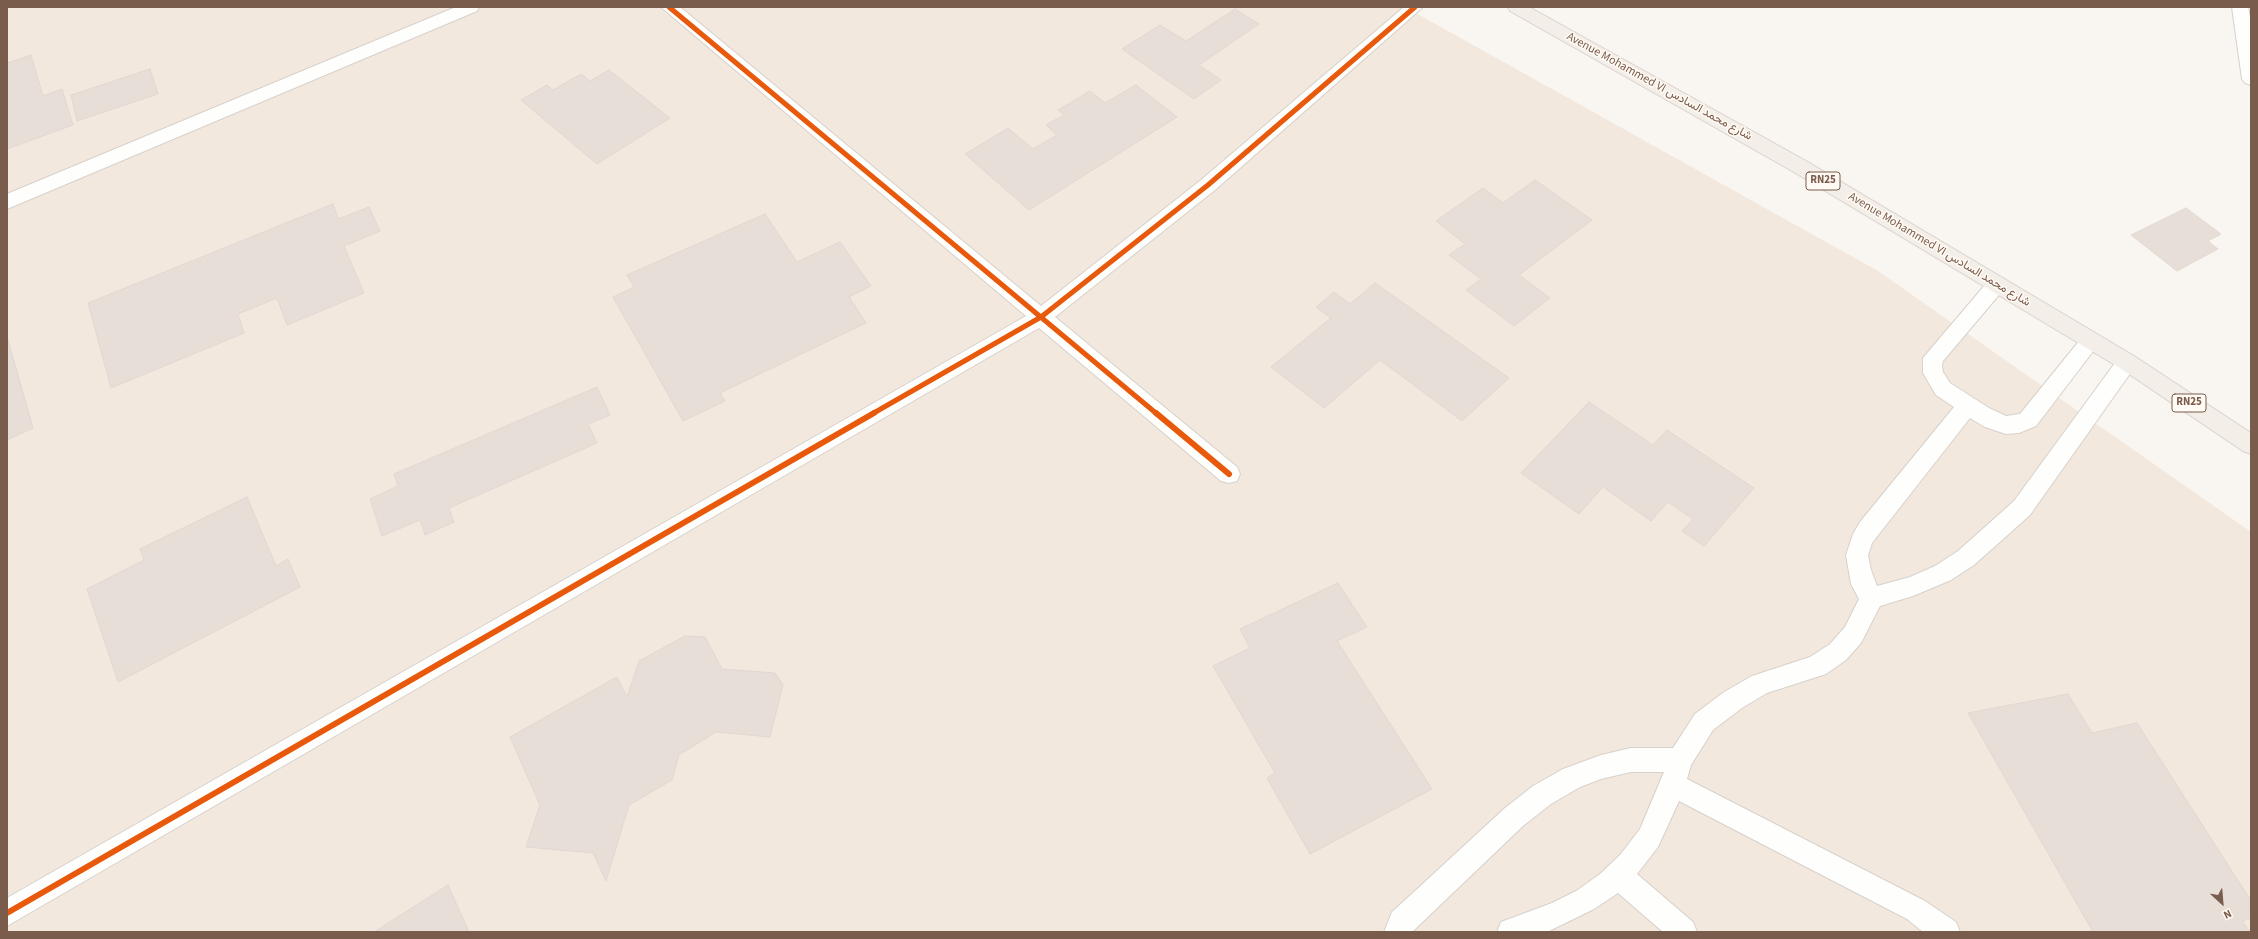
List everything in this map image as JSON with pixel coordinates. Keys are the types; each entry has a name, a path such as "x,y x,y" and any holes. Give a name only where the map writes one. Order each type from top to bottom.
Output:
{"main road":[{"name":"Avenue Mohammed VI شارع محمد السادس","path":"1516,7 1799,166 2127,362 2251,444"}],"street":[{"path":"7,202 471,7"},
{"path":"669,7 1229,474"},
{"path":"7,913 1041,317 1208,185 1415,7"},
{"path":"2240,7 2251,79"},
{"path":"1997,284 1933,358 1932,365 1937,382 1943,389 1993,421 2006,425 2019,424 2028,420 2091,341"},
{"path":"1511,932 1559,914 1586,900 1618,875 1649,838 1673,785 1680,760 1704,722 1733,700 1761,684 1817,666 1838,652 1853,634 1872,598 1913,586 1943,573 1966,558 2022,508 2039,488 2127,362"},
{"path":"1872,598 1863,584 1858,570 1857,554 1861,541 1868,529 1968,405"},
{"path":"1398,932 1402,922 1412,911 1514,817 1542,795 1572,778 1601,767 1632,760 1680,760"},
{"path":"1673,785 1916,910 1946,932"},
{"path":"1618,875 1683,932"}],"shaded area":[{"path":"7,7 1405,7 1878,271 2251,532 2251,932 7,932"}],"building":[{"path":"1235,9 1259,24 1199,65 1221,80 1194,99 1122,49 1160,25 1186,41"},
{"path":"31,55 43,96 62,89 73,125 7,149 7,63"},
{"path":"150,69 158,94 77,121 71,95"},
{"path":"609,70 670,118 597,164 521,100 547,85 553,90 581,74 590,81"},
{"path":"1136,85 1177,117 1029,210 965,154 1008,128 1033,149 1057,135 1046,125 1064,115 1058,110 1090,91 1105,103"},
{"path":"1535,180 1592,220 1519,275 1550,298 1514,326 1466,290 1481,279 1449,255 1465,244 1436,221 1483,188 1503,203"},
{"path":"333,204 338,219 369,207 380,231 344,246 364,293 287,325 277,298 238,314 244,333 111,388 88,303"},
{"path":"2186,208 2221,234 2208,241 2218,249 2177,271 2131,235"},
{"path":"765,214 797,262 840,242 871,286 849,297 866,323 720,393 725,401 683,421 613,297 634,287 627,275"},
{"path":"1375,283 1509,378 1462,421 1380,360 1324,408 1271,367 1331,318 1316,307 1334,292 1350,304"},
{"path":"7,337 33,428 7,440"},
{"path":"597,387 610,415 588,424 597,443 449,508 454,522 425,535 420,520 382,536 370,499 398,486 394,474"},
{"path":"1589,402 1653,445 1667,430 1754,488 1704,546 1682,531 1693,519 1668,502 1651,521 1603,487 1579,514 1521,473"},
{"path":"247,497 276,566 288,559 300,587 118,682 87,589 144,560 140,549"},
{"path":"1338,583 1367,627 1337,641 1432,789 1310,854 1267,778 1275,773 1213,666 1250,648 1240,629"},
{"path":"685,636 705,637 722,669 775,673 783,685 770,737 716,732 679,755 672,780 629,805 606,881 593,853 526,847 540,805 510,737 617,677 627,697 639,661"},
{"path":"2068,694 2092,733 2137,723 2251,901 2251,918 2242,921 2250,932 2093,932 1968,713"},
{"path":"448,885 469,932 374,932"}],"cycle path":[{"path":"669,7 1229,474"},
{"path":"7,913 1041,317 1208,185 1415,7"}]}
